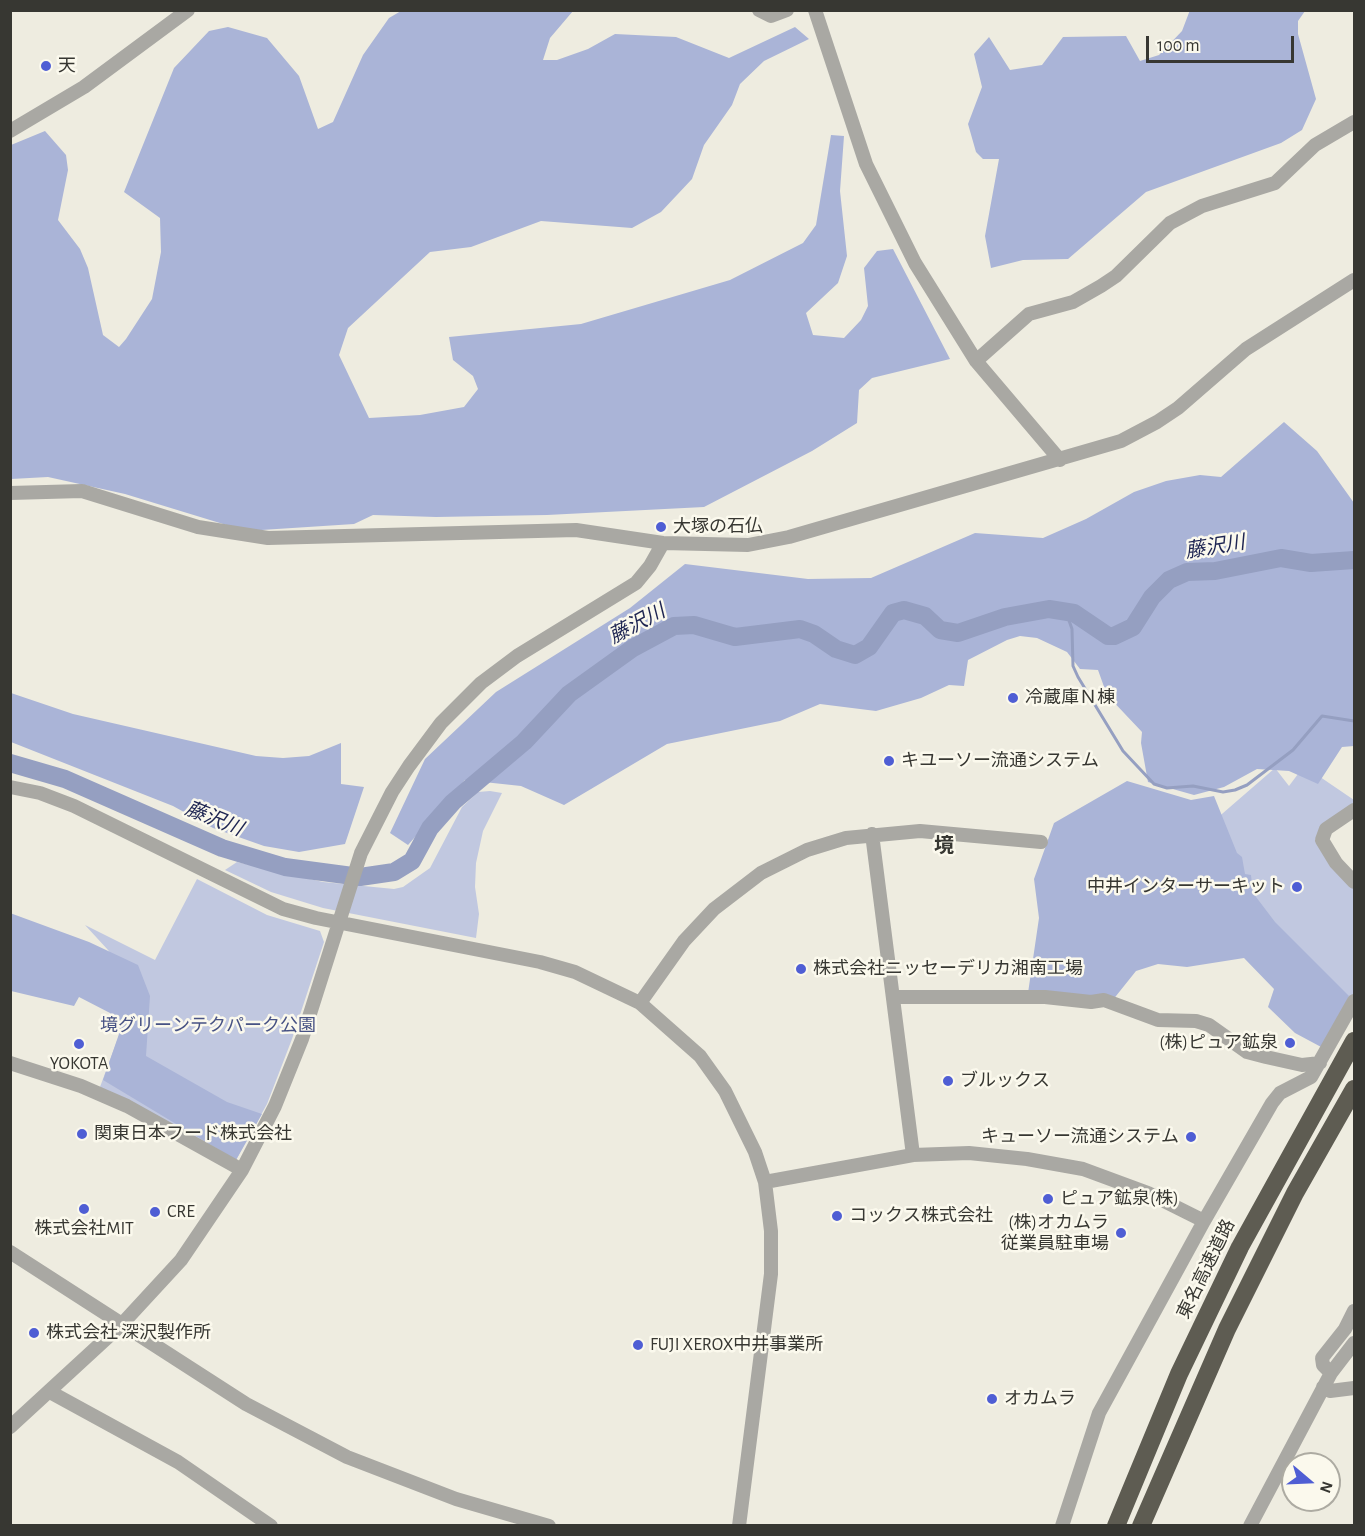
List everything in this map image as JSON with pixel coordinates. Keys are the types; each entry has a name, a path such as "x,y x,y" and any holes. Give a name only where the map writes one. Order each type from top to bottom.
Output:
{"highway":[{"name":"東名高速道路","path":"1116,1526 1179,1374 1240,1247 1354,1041"},
{"path":"1141,1526 1227,1329 1295,1193 1354,1089"}],"street":[{"path":"10,131 92,82 188,10"},
{"path":"759,10 771,16 787,10"},
{"path":"815,10 866,164 915,263 976,361 1060,460"},
{"path":"976,361 1029,314 1072,303 1109,281 1170,223 1202,206 1275,183 1315,145 1354,122"},
{"path":"10,493 82,491 198,527 246,536 305,538 576,530 663,543 748,544 789,537 1121,441 1178,408 1246,350 1354,280"},
{"path":"10,1427 122,1324 180,1260 242,1170 275,1106 302,1039 361,853 392,792 441,723 480,683 517,656 636,583 650,566 663,543"},
{"path":"10,787 40,793 74,806 283,909 540,962 575,972 640,1003 700,1056 725,1091 755,1152 765,1182 771,1231 771,1274 739,1526"},
{"path":"1354,810 1326,829 1322,840 1336,863 1354,882"},
{"path":"640,1003 684,941 739,889 761,873 807,850 846,838 920,831 1041,842"},
{"path":"872,834 913,1155"},
{"path":"893,997 1044,997 1091,1002 1104,1000 1158,1020 1196,1021 1209,1025 1247,1052 1302,1065 1320,1063"},
{"path":"1062,1526 1099,1413 1204,1221 1272,1103 1280,1093 1311,1077 1354,1001"},
{"path":"10,1063 81,1086 128,1106 242,1170"},
{"path":"765,1182 913,1155 969,1153 1027,1159 1083,1169 1148,1192 1204,1221"},
{"path":"10,1251 246,1404 347,1457 456,1499 549,1526"},
{"path":"1331,1373 1323,1365 1322,1358 1345,1329 1354,1311"},
{"path":"1250,1526 1323,1387 1354,1343"},
{"path":"1323,1387 1334,1391 1354,1388"},
{"path":"50,1392 178,1462 271,1526"}],"green space":[{"name":"中井インターサーキット","path":"1304,766 1354,800 1354,807 1327,823 1315,840 1354,889 1354,994 1346,1009 1282,961 1215,820 1275,768 1289,786"},
{"path":"478,792 502,793 483,831 476,863 475,887 479,914 476,938 323,908 271,892 225,870 237,862 323,882 394,889 403,887 430,868 462,807"},
{"name":"境グリーンテクパーク公園","path":"197,879 267,915 320,931 324,942 292,1039 267,1104 236,1160 100,1087 124,1022 130,982 108,950 85,925 155,960"}],"shaded area":[{"path":"1190,10 1305,11 1298,21 1298,34 1316,99 1302,130 1281,143 1146,192 1068,259 1023,260 991,268 985,236 999,159 983,159 976,152 968,124 982,87 974,54 989,37 1010,70 1042,65 1063,37 1126,36 1140,61 1159,55 1182,31"},
{"path":"401,11 573,11 550,38 543,60 557,60 588,49 615,34 676,37 729,58 795,27 809,39 764,61 740,84 732,105 704,145 692,179 661,212 632,228 541,221 471,247 430,252 348,328 339,355 369,418 420,415 464,407 478,389 473,376 453,360 449,337 581,324 730,280 803,243 816,225 831,135 844,136 840,191 847,256 838,283 806,313 813,335 844,338 861,320 868,306 864,268 877,251 893,249 950,359 872,378 859,390 857,423 812,451 704,507 547,515 436,517 373,515 354,524 246,531 125,494 48,477 11,479 11,145 45,131 66,155 68,170 58,220 80,249 88,268 103,335 119,347 152,299 161,252 160,218 124,192 174,68 209,31 228,27 267,38 299,76 318,129 333,122 363,55 389,18"},
{"path":"1284,422 1317,451 1354,503 1354,746 1342,747 1318,784 1289,771 1257,769 1224,787 1194,795 1148,782 1141,743 1142,732 1107,695 1098,670 1080,669 1067,652 1037,638 1020,636 1007,640 968,660 964,686 949,685 921,698 876,711 820,704 780,721 667,744 564,805 521,786 465,780 408,845 390,833 425,759 496,692 630,608 685,564 808,579 871,578 975,533 1043,538 1086,519 1134,492 1166,481 1200,475 1221,477"},
{"path":"11,693 73,714 256,756 283,758 309,756 341,743 341,784 364,787 345,844 299,852 264,846 213,828 173,806 11,742"},
{"path":"1127,781 1191,800 1214,796 1237,853 1242,857 1245,874 1251,875 1253,893 1275,922 1349,996 1323,1048 1295,1033 1268,1007 1274,989 1244,958 1187,967 1158,964 1136,971 1112,1001 1028,993 1039,918 1034,879 1054,823"},
{"path":"10,913 89,942 138,965 150,996 146,1056 227,1102 262,1114 236,1160 103,1080 119,1034 110,1013 79,997 74,1006 11,991"}],"waterway":[{"name":"藤沢川","path":"10,763 65,779 222,848 285,867 360,877 394,872 412,861 430,828 453,802 524,742 569,694 633,648 674,626 694,625 735,637 800,629 814,634 836,649 855,655 869,647 893,613 904,610 925,616 940,630 958,633 1005,617 1049,609 1074,613 1108,636 1114,636 1133,627 1152,597 1169,580 1187,572 1215,571 1281,558 1311,563 1354,560"},
{"path":"1066,612 1072,629 1073,666 1078,677 1123,751 1154,784 1167,788 1193,786 1223,792 1235,790 1247,785 1293,750 1322,716 1354,721"}],"place":[{"name":"天","path":"46,66"},
{"name":"大塚の石仏","path":"661,527"},
{"name":"冷蔵庫Ｎ棟","path":"1013,698"},
{"name":"キユーソー流通システム","path":"889,761"},
{"name":"中井インターサーキット","path":"1297,887"},
{"name":"株式会社ニッセーデリカ湘南工場","path":"801,969"},
{"name":"(株)ピュア鉱泉","path":"1290,1043"},
{"name":"YOKOTA","path":"79,1044"},
{"name":"ブルックス","path":"948,1081"},
{"name":"関東日本フード株式会社","path":"82,1134"},
{"name":"キューソー流通システム","path":"1191,1137"},
{"name":"ピュア鉱泉(株)","path":"1048,1199"},
{"name":"株式会社MIT","path":"84,1209"},
{"name":"CRE","path":"155,1212"},
{"name":"コックス株式会社","path":"837,1216"},
{"name":"(株)オカムラ 従業員駐車場","path":"1121,1233"},
{"name":"株式会社 深沢製作所","path":"34,1333"},
{"name":"FUJI XEROX中井事業所","path":"638,1345"},
{"name":"オカムラ","path":"992,1399"}],"district":[{"name":"境","path":"944,846"}]}
